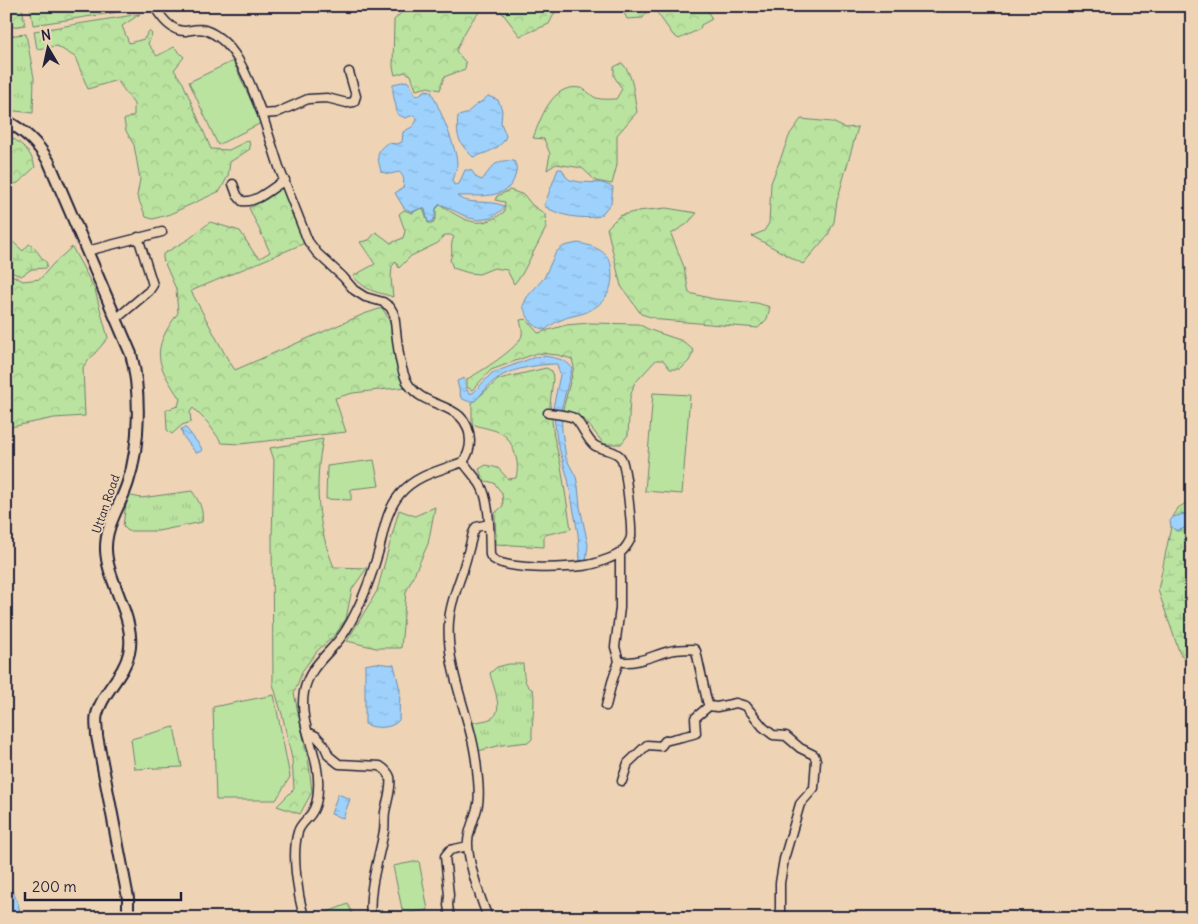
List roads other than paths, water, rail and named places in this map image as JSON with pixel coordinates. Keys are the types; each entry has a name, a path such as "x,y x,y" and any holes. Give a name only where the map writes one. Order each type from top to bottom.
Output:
{"main road":[{"name":"Uttan Road","path":"6,121 32,140 46,156 116,319 135,369 138,409 130,473 110,525 106,553 124,612 130,647 126,662 96,715 97,736 128,898 128,918"}],"street":[{"path":"154,6 163,19 180,31 205,30 223,42 240,61 262,114 284,180 308,241 317,253 354,290 365,297 384,302 390,307 394,314 403,370 410,387 423,399 449,409 462,417 469,431 470,448 463,462 413,482 401,492 391,506 369,582 346,631 326,653 311,674 304,692 304,718 319,772 318,790 312,812 302,823 298,832 296,868 304,918"},
{"path":"262,114 276,114 308,99 327,98 347,103 354,102 356,96 349,72"},
{"path":"234,184 237,195 242,200 247,201 254,200 284,180"},
{"path":"87,251 162,232"},
{"path":"116,319 149,291 152,285 138,237"},
{"path":"548,413 574,418 589,441 597,447 620,456 623,462 628,498 630,538 620,554 620,608 615,647 619,661 606,706"},
{"path":"463,462 480,484 484,493 489,524 490,555 491,559 496,562 538,568 581,566 620,554"},
{"path":"488,918 478,891 468,846 478,803 476,755 471,729 458,694 453,670 448,619 473,532 476,527 489,524"},
{"path":"619,661 625,663 668,651 694,649 709,706"},
{"path":"622,780 628,763 647,745 661,746 665,741 694,734 696,732 696,718 709,706 717,707 736,703 746,706 763,727 773,735 786,736 800,748 814,755 816,760 814,788 800,804 784,859 780,883 780,918"},
{"path":"308,732 316,736 324,745 329,756 339,764 380,766 386,769 390,777 384,814 385,829 376,865 372,892 372,918"},
{"path":"450,918 448,905 450,895 445,856 450,850 468,846"}],"water":[{"path":"407,81 417,96 426,90 431,91 443,117 456,158 457,165 452,180 454,185 459,184 465,170 471,170 477,178 482,180 498,162 514,161 516,174 512,184 506,190 491,195 457,196 467,201 504,206 502,210 491,218 479,220 469,218 440,204 436,208 435,217 432,222 428,222 425,209 421,208 412,212 404,208 395,193 403,188 404,179 401,174 399,172 390,174 381,172 378,159 380,150 387,143 397,144 402,142 403,132 415,123 417,118 414,115 405,118 397,114 393,84"},
{"path":"488,96 498,100 502,110 501,123 506,136 497,147 473,157 459,139 457,129 458,116 466,114"},
{"path":"558,169 562,169 570,180 602,183 613,187 611,203 600,216 586,218 571,216 544,206"},
{"path":"578,243 598,249 609,260 612,281 607,295 598,305 584,313 564,319 545,330 540,328 531,321 523,306 527,297 544,278 556,252 564,246"},
{"path":"542,356 567,362 572,368 561,410 562,431 566,458 576,477 578,486 580,507 588,545 586,561 580,560 578,534 568,479 557,441 553,408 560,375 557,364 533,366 507,373 491,383 475,401 467,401 461,398 457,381 464,378 469,393 473,393 492,373"},
{"path":"186,428 202,451 196,453 183,436 181,429"},
{"path":"1192,512 1192,526 1176,531 1171,526 1170,521 1173,517"},
{"path":"375,663 394,665 400,690 399,720 388,727 365,724 365,665"},
{"path":"338,794 350,799 343,818 331,814"},
{"path":"6,882 16,899 21,918 6,918"}]}
